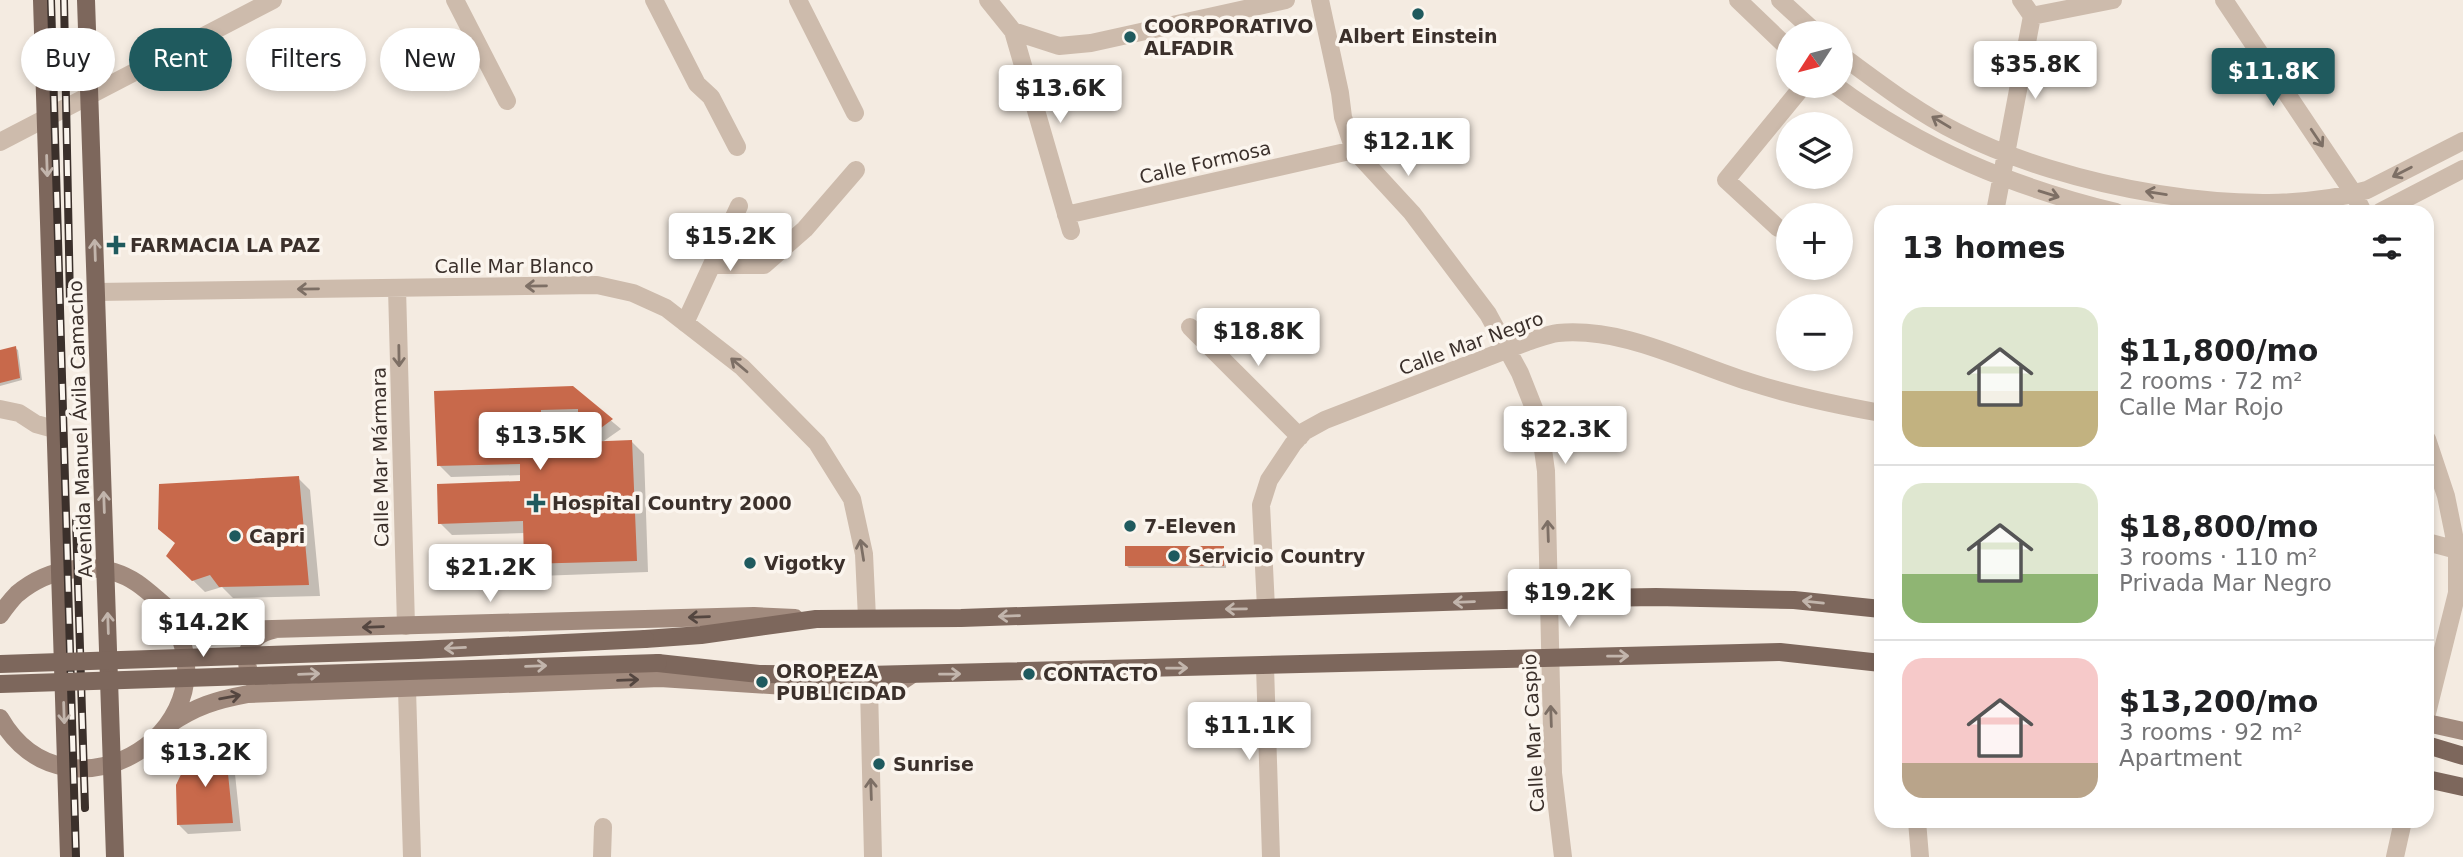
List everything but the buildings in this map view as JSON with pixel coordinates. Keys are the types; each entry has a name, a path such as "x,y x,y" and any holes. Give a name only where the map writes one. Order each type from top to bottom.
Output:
{"main road":[{"name":"Avenida Manuel Ávila Camacho","path":"42,0 69,857"},
{"name":"Avenida Manuel Ávila Camacho","path":"86,0 115,857"},
{"path":"0,615 16,596 36,581 59,571 82,568 106,570 135,582 175,615 194,625 235,630 754,616 961,618 1656,597 1794,600 1874,609"},
{"path":"2,725 23,747 44,759 66,766 89,768 112,765 134,756 153,742 168,724 180,701 185,674 183,648 174,622 158,601"},
{"path":"0,664 431,650 645,639 701,635 816,618"},
{"path":"276,630 261,634 255,639 247,653 246,661 247,670 257,684 264,690 281,692"},
{"path":"0,684 657,663 759,674 911,675 1780,652 1874,662"},
{"path":"168,724 212,700 248,694 660,678 801,687 869,687 897,685 911,675"},
{"path":"2434,725 2463,731"},
{"path":"2434,747 2463,756"},
{"path":"2434,781 2463,787"}],"street":[{"path":"455,0 507,101"},
{"path":"654,0 697,84 711,97 737,147"},
{"path":"799,0 855,113"},
{"name":"Calle Formosa","path":"988,0 1013,31 1068,223 1354,150"},
{"path":"1013,31 1059,46 1091,44 1286,0"},
{"name":"Calle Mar Caspio","path":"1320,0 1343,117 1354,150 1412,212 1488,314 1520,373 1539,421 1546,471 1553,773 1563,857"},
{"path":"1738,0 1776,36"},
{"path":"1780,0 1802,21"},
{"path":"1996,205 2032,16 2021,0"},
{"path":"2032,16 2113,0"},
{"path":"2224,0 2360,205"},
{"path":"0,142 268,1"},
{"path":"1853,64 1892,93 1957,132 2006,153 2082,178 2210,201 2281,202 2337,198 2354,194 2463,141"},
{"path":"1776,226 1726,180 1793,98"},
{"path":"1853,98 1930,145 2001,178 2089,205"},
{"path":"2394,205 2463,169"},
{"path":"712,265 764,265 805,229 856,170"},
{"path":"685,323 740,206"},
{"name":"Calle Mar Blanco","path":"96,292 597,285 633,293 666,308 743,367 817,443 852,499 864,554 867,618"},
{"name":"Calle Mar Mármara","path":"397,288 406,626"},
{"path":"1189,327 1300,437"},
{"name":"Calle Mar Negro","path":"1266,608 1261,505 1269,480 1300,437 1325,420 1556,333 1611,336 1808,399 1874,412"},
{"path":"0,409 54,429"},
{"path":"2434,460 2446,496 2457,550 2457,593 2434,685"},
{"path":"2434,544 2457,550"},
{"path":"1265,666 1271,857"},
{"path":"869,687 873,857"},
{"path":"407,689 412,857"},
{"path":"602,857 603,827"},
{"path":"1918,828 1920,857"},
{"path":"2395,857 2401,828"}],"railway":[{"path":"51,0 76,857"},
{"path":"64,0 70,301"},
{"path":"76,521 85,808"}],"place":[{"name":"Albert Einstein","path":"1418,14"},
{"name":"COORPORATIVO ALFADIR","path":"1130,37"},
{"name":"FARMACIA LA PAZ","path":"116,245"},
{"name":"Hospital Country 2000","path":"536,503"},
{"name":"7-Eleven","path":"1130,526"},
{"name":"Capri","path":"235,536"},
{"name":"Servicio Country","path":"1174,556"},
{"name":"Vigotky","path":"750,563"},
{"name":"CONTACTO","path":"1029,674"},
{"name":"OROPEZA PUBLICIDAD","path":"762,682"},
{"name":"Sunrise","path":"879,764"}]}
